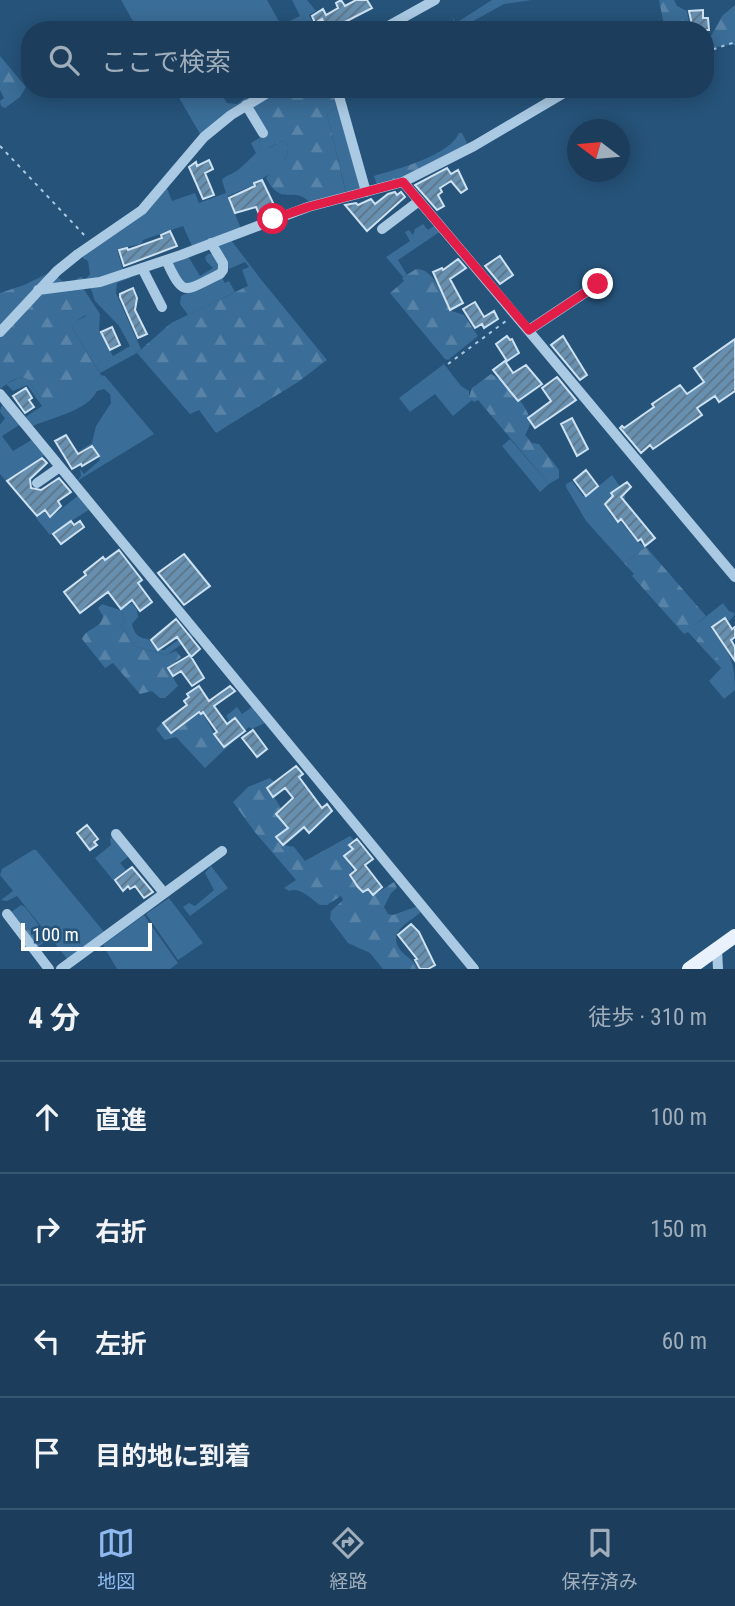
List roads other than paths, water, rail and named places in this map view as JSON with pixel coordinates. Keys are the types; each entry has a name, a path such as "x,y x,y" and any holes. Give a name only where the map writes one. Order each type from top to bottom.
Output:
{"main road":[{"path":"689,969 735,936"}],"street":[{"path":"397,21 435,0"},
{"path":"0,332 57,271 142,210 204,137 258,98"},
{"path":"340,98 366,192"},
{"path":"38,290 100,282 308,207 403,182 474,146 556,98"},
{"path":"246,105 263,133"},
{"path":"403,182 735,578"},
{"path":"382,229 419,201"},
{"path":"166,260 180,288 188,289 223,270 223,263 211,243"},
{"path":"142,268 162,307"},
{"path":"529,330 598,284"},
{"path":"0,394 474,969"},
{"path":"37,482 60,467"},
{"path":"116,834 164,893"},
{"path":"61,969 222,851"},
{"path":"7,914 49,969"},
{"path":"717,949 718,969"}]}
